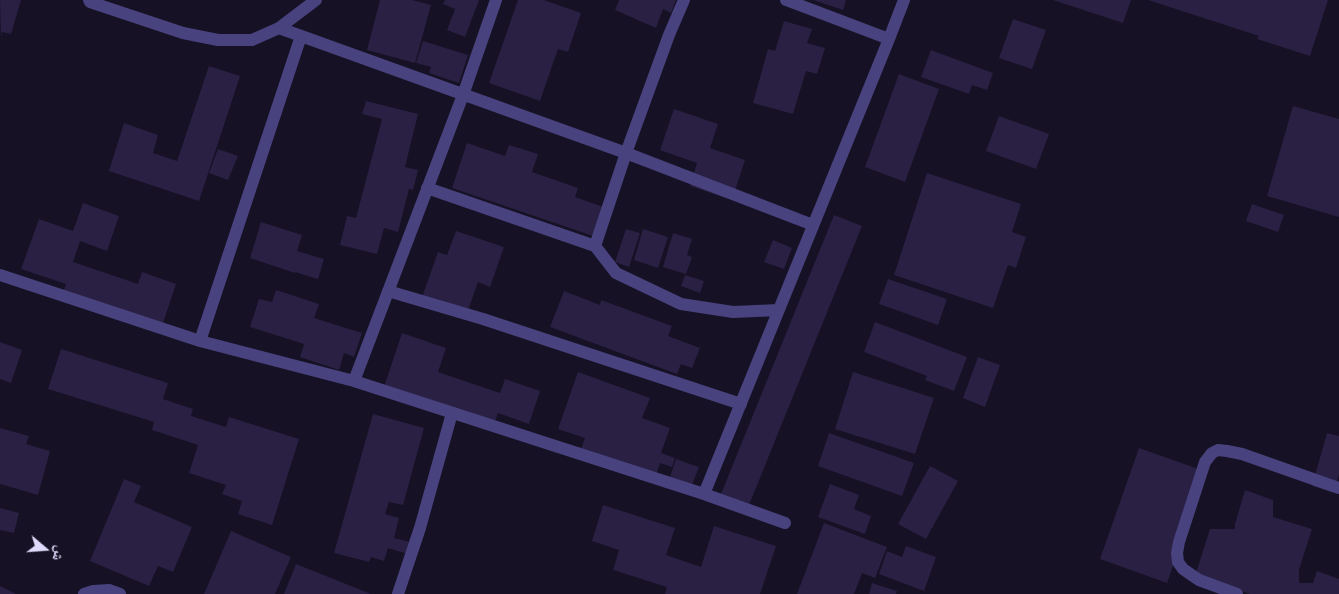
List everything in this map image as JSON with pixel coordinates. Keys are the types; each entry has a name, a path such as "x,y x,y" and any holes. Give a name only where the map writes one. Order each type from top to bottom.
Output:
{"street":[{"path":"89,0 90,2 183,33 218,40 252,40 279,28 316,0"},
{"path":"354,381 463,95 496,0"},
{"path":"595,246 668,35 684,0"},
{"path":"786,0 890,39"},
{"path":"704,494 890,39 904,0"},
{"path":"279,28 626,153 814,225"},
{"path":"200,340 301,36"},
{"path":"427,188 595,246 616,273 681,304 733,312 779,310"},
{"path":"0,275 200,340 354,381 704,494 785,523"},
{"path":"388,291 483,319 741,404"},
{"path":"398,594 420,528 452,413"},
{"path":"1237,594 1199,580 1183,569 1178,562 1177,553 1180,542 1206,462 1212,453 1218,450 1242,454 1339,488"},
{"path":"84,594 93,590 109,590 120,594"}],"building":[{"path":"0,0 21,0 11,34 2,32 1,39"},
{"path":"380,0 412,0 431,5 415,63 367,50"},
{"path":"445,0 479,0 465,37 447,30 455,9 443,4"},
{"path":"518,0 544,0 581,13 568,52 558,49 540,101 489,83"},
{"path":"619,0 676,0 671,13 663,9 656,28 615,10"},
{"path":"813,0 846,0 843,10"},
{"path":"1053,0 1131,0 1123,23"},
{"path":"1148,0 1328,0 1310,56 1257,39 1259,36"},
{"path":"1013,19 1046,30 1032,69 999,58"},
{"path":"784,21 812,29 807,43 825,48 817,74 806,71 793,114 753,103 768,49 775,51"},
{"path":"423,41 468,55 459,83 429,73 431,67 416,63"},
{"path":"931,50 993,73 987,90 972,85 969,94 921,77"},
{"path":"209,66 240,76 199,201 109,171 124,123 158,135 153,153 177,161"},
{"path":"899,74 939,89 905,182 865,167"},
{"path":"366,101 418,114 405,167 418,170 413,190 409,189 398,232 384,228 377,254 340,245 347,216 356,218 382,119 362,114"},
{"path":"1293,106 1339,119 1339,217 1267,196"},
{"path":"674,109 718,124 710,148 745,160 732,200 690,186 697,163 660,150"},
{"path":"999,116 1049,134 1036,169 986,151"},
{"path":"467,143 505,156 509,145 538,154 532,172 578,188 575,197 603,207 593,236 452,188"},
{"path":"218,149 238,156 228,180 209,173"},
{"path":"927,173 1021,204 1012,232 1026,237 1016,268 1008,265 993,308 894,275"},
{"path":"83,203 119,216 107,251 80,241 73,262 138,284 142,272 176,284 162,326 63,292 66,284 21,269 39,219 73,231"},
{"path":"1252,204 1284,215 1278,232 1246,221"},
{"path":"834,215 862,226 749,505 721,494"},
{"path":"261,222 302,235 297,251 324,259 318,279 250,258"},
{"path":"626,229 640,233 629,267 615,262"},
{"path":"643,229 668,237 658,268 634,260"},
{"path":"456,231 504,247 490,287 478,282 466,316 421,300 438,252 447,255"},
{"path":"673,233 692,239 687,255 692,257 686,274 663,267"},
{"path":"773,240 792,248 784,269 764,262"},
{"path":"685,275 704,281 700,293 681,286"},
{"path":"888,279 947,299 938,325 879,304"},
{"path":"276,290 319,304 314,318 362,333 354,357 344,353 339,370 300,357 304,344 250,327 259,299 272,302"},
{"path":"564,291 600,305 601,300 672,326 668,336 700,348 692,368 681,364 677,374 550,327"},
{"path":"875,322 967,357 954,391 925,380 927,376 864,352"},
{"path":"402,333 446,348 438,372 500,393 505,379 540,391 529,424 498,413 494,424 384,387"},
{"path":"0,342 22,350 11,383 0,379"},
{"path":"61,349 168,383 163,399 193,409 191,416 226,427 229,417 299,439 272,525 238,514 242,501 222,494 226,485 189,473 198,445 152,430 154,422 48,389"},
{"path":"978,357 1000,365 985,407 963,398"},
{"path":"578,372 650,398 642,418 670,428 661,453 675,458 672,467 660,463 656,475 581,449 585,438 558,429"},
{"path":"853,372 934,398 915,454 835,429"},
{"path":"373,414 424,428 403,505 389,502 385,514 399,518 394,538 414,543 411,555 388,548 384,561 371,557 369,562 334,553"},
{"path":"0,428 29,436 26,444 50,451 38,495 0,484"},
{"path":"829,433 914,463 902,496 818,466"},
{"path":"1327,433 1339,436 1339,474 1334,493 1312,486"},
{"path":"1139,448 1207,472 1167,583 1100,559"},
{"path":"676,459 699,467 692,485 670,477"},
{"path":"930,466 958,481 926,539 898,524"},
{"path":"124,479 141,486 134,502 192,527 173,572 158,566 149,586 90,561"},
{"path":"830,484 859,495 854,509 871,516 865,534 818,517"},
{"path":"1245,490 1273,500 1273,517 1312,529 1299,570 1299,583 1313,583 1317,571 1339,579 1339,594 1250,594 1195,576 1210,529 1235,529"},
{"path":"603,505 675,528 666,555 701,567 714,526 776,546 760,594 665,594 667,587 613,570 619,550 592,541"},
{"path":"0,508 19,513 14,533 0,530"},
{"path":"824,523 887,547 875,578 862,573 854,594 797,594"},
{"path":"231,531 291,557 275,594 204,594"},
{"path":"906,546 936,557 924,591 879,574 887,551 902,557"},
{"path":"296,564 371,594 284,594"},
{"path":"872,583 897,591 896,594 869,594"},
{"path":"0,586 16,594 0,594"}]}
